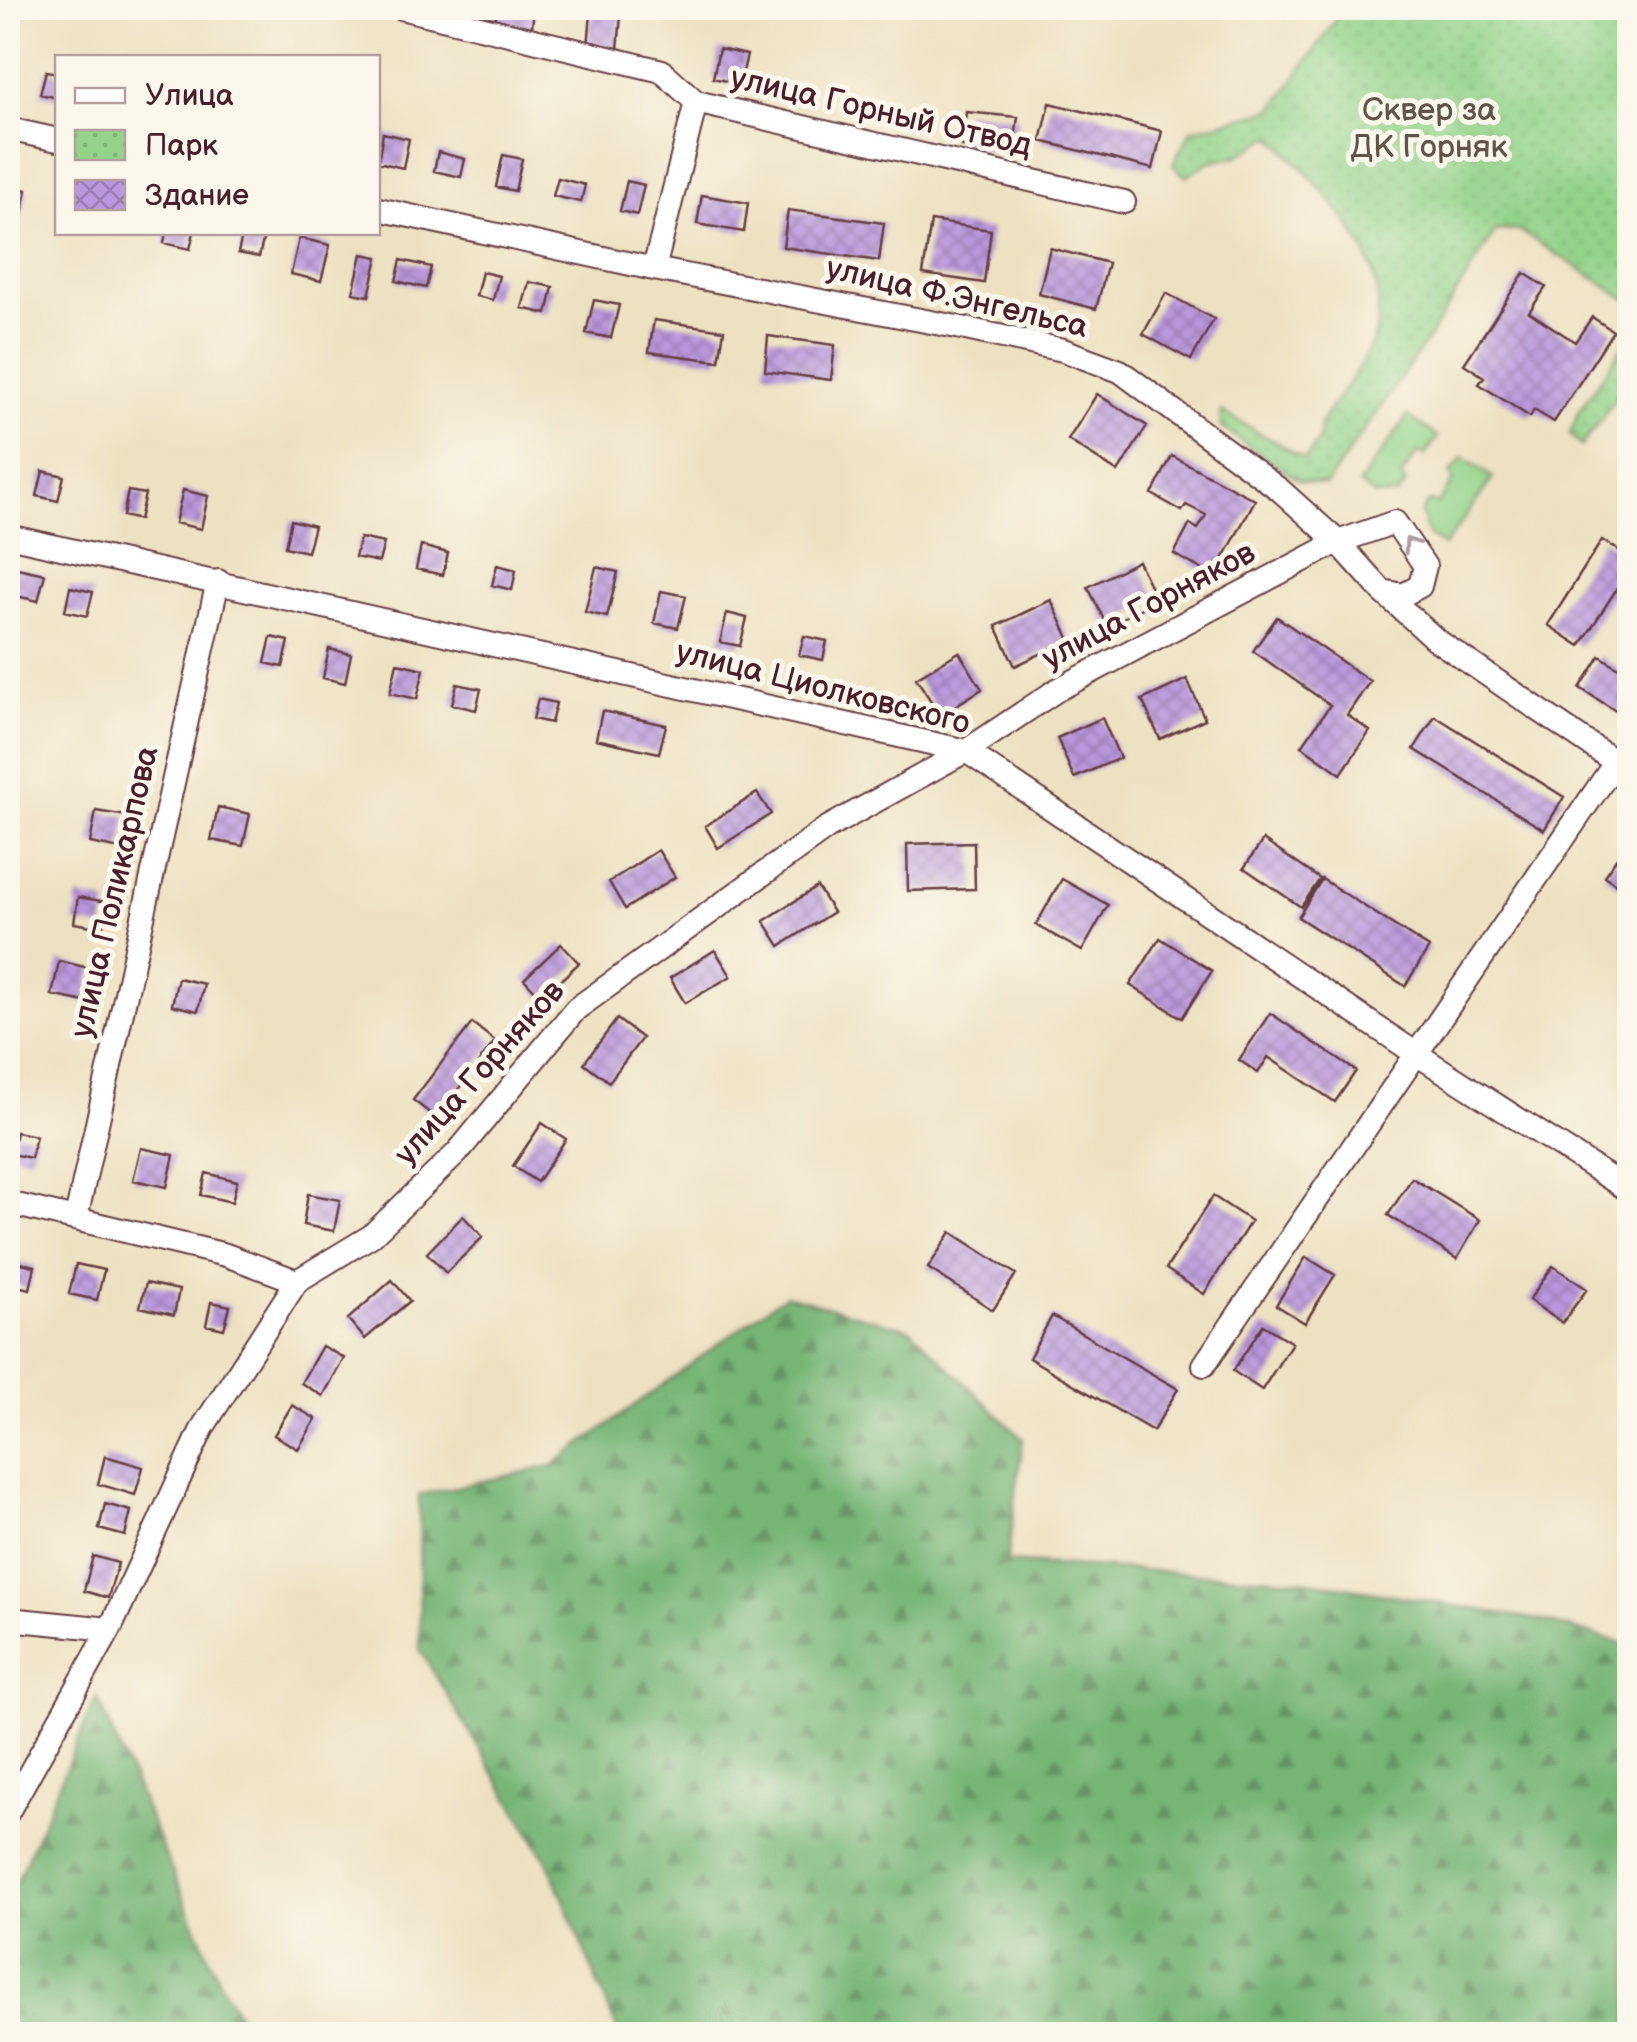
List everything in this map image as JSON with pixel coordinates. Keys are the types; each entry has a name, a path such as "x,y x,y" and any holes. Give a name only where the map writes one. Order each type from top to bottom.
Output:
{"street":[{"name":"улица Горный Отвод","path":"401,8 662,71 696,102 1124,202"},
{"path":"654,269 696,102"},
{"path":"8,129 55,139"},
{"name":"улица Ф.Энгельса","path":"380,209 654,269 957,326 1063,350 1120,370 1251,467 1338,542 1382,592 1435,639 1622,768"},
{"name":"улица Горняков","path":"8,1812 110,1629 203,1426 297,1280 370,1236 457,1153 576,1009 828,828 966,752 1057,690 1338,542 1395,522 1426,566 1420,586 1403,596 1382,592"},
{"name":"улица Циолковского","path":"8,536 218,580 966,752 1630,1191"},
{"name":"улица Поликарпова","path":"76,1218 218,580"},
{"path":"1204,1365 1416,1053 1622,768"},
{"path":"8,1203 226,1255 297,1280"},
{"path":"8,1619 110,1629"}],"green space":[{"name":"Сквер за ДК Горняк","path":"1344,8 1629,8 1630,301 1520,231 1496,230 1425,343 1326,485 1299,480 1221,427 1221,411 1305,459 1319,440 1320,424 1360,365 1376,332 1378,303 1374,275 1363,249 1331,201 1272,136 1236,157 1210,161 1186,177 1173,165 1191,130 1274,109"},
{"path":"1629,337 1629,381 1581,446 1570,434 1579,411"},
{"path":"1408,416 1438,437 1425,455 1418,453 1401,476 1406,484 1397,495 1375,496 1359,484"},
{"path":"1463,457 1493,478 1444,546 1428,535 1421,513 1429,502 1438,504 1454,480 1450,474"},
{"path":"785,1295 910,1329 1023,1439 1007,1562 1304,1580 1539,1620 1629,1645 1629,2034 619,2034 549,1864 420,1650 419,1495 552,1466"},
{"path":"97,1697 219,1980 249,2034 8,2034 8,1901"}],"building":[{"path":"497,8 534,8 532,27 495,23"},
{"path":"591,13 621,15 618,49 588,47"},
{"path":"719,49 747,55 740,84 713,78"},
{"path":"46,71 55,72 55,97 40,94"},
{"path":"1050,103 1162,131 1153,169 1041,141"},
{"path":"966,112 1018,117 1013,153 962,147"},
{"path":"383,133 409,139 403,168 380,162"},
{"path":"438,152 465,159 461,177 434,171"},
{"path":"503,155 522,159 515,191 496,187"},
{"path":"558,178 585,185 581,202 553,196"},
{"path":"627,181 644,185 637,215 620,211"},
{"path":"10,186 27,190 21,220 8,217"},
{"path":"702,195 748,203 744,232 697,224"},
{"path":"788,210 884,223 879,261 783,247"},
{"path":"931,221 991,230 984,283 923,274"},
{"path":"165,235 193,235 190,249 164,243"},
{"path":"242,235 264,235 259,257 238,253"},
{"path":"299,238 330,245 321,281 291,274"},
{"path":"1050,248 1108,263 1096,309 1039,294"},
{"path":"362,254 378,257 369,296 353,293"},
{"path":"401,260 431,267 426,288 396,281"},
{"path":"482,272 499,276 493,300 476,296"},
{"path":"1524,273 1546,287 1529,312 1575,342 1592,317 1613,331 1554,422 1534,410 1530,417 1479,384 1484,377 1464,364"},
{"path":"529,282 553,287 547,314 522,308"},
{"path":"1166,293 1214,319 1191,360 1143,334"},
{"path":"594,300 619,305 611,338 586,333"},
{"path":"654,320 724,330 719,361 649,352"},
{"path":"768,336 835,345 831,380 765,371"},
{"path":"1097,394 1147,426 1118,472 1068,440"},
{"path":"1172,456 1255,500 1214,576 1174,554 1190,524 1198,529 1206,515 1186,505 1182,511 1152,494"},
{"path":"43,471 64,476 58,501 37,496"},
{"path":"183,490 208,496 201,529 175,523"},
{"path":"128,491 145,494 139,520 123,516"},
{"path":"291,520 314,526 307,552 285,547"},
{"path":"360,538 384,543 379,562 355,557"},
{"path":"1602,540 1630,557 1630,568 1580,646 1548,625"},
{"path":"421,546 448,553 443,575 416,569"},
{"path":"1138,561 1157,600 1107,626 1088,587"},
{"path":"497,565 516,570 512,590 492,585"},
{"path":"8,566 45,574 38,601 8,594"},
{"path":"596,567 618,572 607,617 585,612"},
{"path":"70,587 93,592 87,616 65,611"},
{"path":"661,591 686,596 678,628 654,623"},
{"path":"1051,600 1070,640 1015,666 996,626"},
{"path":"727,613 747,618 740,646 720,642"},
{"path":"1277,617 1370,681 1347,715 1370,731 1341,774 1302,746 1330,705 1253,651"},
{"path":"804,636 827,641 823,660 799,655"},
{"path":"271,637 289,641 283,667 265,663"},
{"path":"329,649 351,654 345,683 323,678"},
{"path":"959,652 982,689 940,715 916,678"},
{"path":"1600,656 1630,675 1630,720 1580,688"},
{"path":"397,663 424,669 417,699 390,693"},
{"path":"1187,679 1205,719 1160,739 1142,700"},
{"path":"457,684 481,689 476,710 452,704"},
{"path":"538,699 556,703 551,723 533,719"},
{"path":"602,711 666,725 659,753 596,739"},
{"path":"1435,716 1564,797 1544,830 1414,749"},
{"path":"1102,718 1120,758 1074,778 1057,738"},
{"path":"757,793 771,814 718,848 705,826"},
{"path":"218,807 250,814 243,846 211,840"},
{"path":"96,811 127,816 121,849 90,843"},
{"path":"1630,839 1630,894 1604,876"},
{"path":"1263,840 1320,879 1301,907 1244,868"},
{"path":"974,842 975,889 908,891 907,844"},
{"path":"658,850 675,877 625,909 609,882"},
{"path":"1062,879 1108,905 1082,951 1036,925"},
{"path":"1322,879 1429,948 1405,986 1298,917"},
{"path":"817,887 833,912 780,946 764,921"},
{"path":"78,897 107,902 103,928 74,923"},
{"path":"1160,938 1212,971 1182,1018 1130,985"},
{"path":"561,944 579,963 542,998 524,979"},
{"path":"715,950 731,976 685,1003 670,978"},
{"path":"59,961 93,969 85,1002 52,995"},
{"path":"178,978 204,984 198,1011 172,1005"},
{"path":"1270,1013 1356,1071 1335,1102 1268,1057 1258,1073 1239,1060"},
{"path":"617,1019 642,1038 609,1082 584,1063"},
{"path":"472,1023 495,1041 436,1118 413,1100"},
{"path":"542,1123 566,1139 537,1182 513,1166"},
{"path":"16,1132 36,1136 31,1158 11,1154"},
{"path":"141,1148 174,1155 167,1187 133,1180"},
{"path":"206,1173 237,1181 232,1202 201,1195"},
{"path":"1412,1178 1480,1220 1457,1259 1388,1215"},
{"path":"308,1194 340,1200 334,1231 303,1225"},
{"path":"1213,1196 1251,1221 1204,1294 1166,1269"},
{"path":"463,1216 483,1237 446,1273 427,1253"},
{"path":"951,1232 1016,1274 993,1310 928,1268"},
{"path":"1306,1257 1335,1275 1305,1323 1276,1305"},
{"path":"11,1261 35,1266 30,1289 8,1284"},
{"path":"76,1264 104,1270 97,1300 69,1294"},
{"path":"1553,1266 1587,1289 1562,1323 1529,1300"},
{"path":"392,1280 410,1301 365,1339 348,1319"},
{"path":"146,1283 179,1290 174,1315 140,1307"},
{"path":"211,1302 230,1306 224,1329 206,1325"},
{"path":"1052,1316 1178,1389 1153,1431 1029,1358"},
{"path":"1263,1325 1292,1343 1262,1390 1233,1371"},
{"path":"322,1346 344,1358 323,1396 301,1383"},
{"path":"292,1405 316,1419 298,1449 274,1435"},
{"path":"105,1456 143,1467 135,1495 98,1484"},
{"path":"105,1504 131,1511 125,1536 99,1529"},
{"path":"93,1556 118,1563 108,1598 84,1591"}]}
